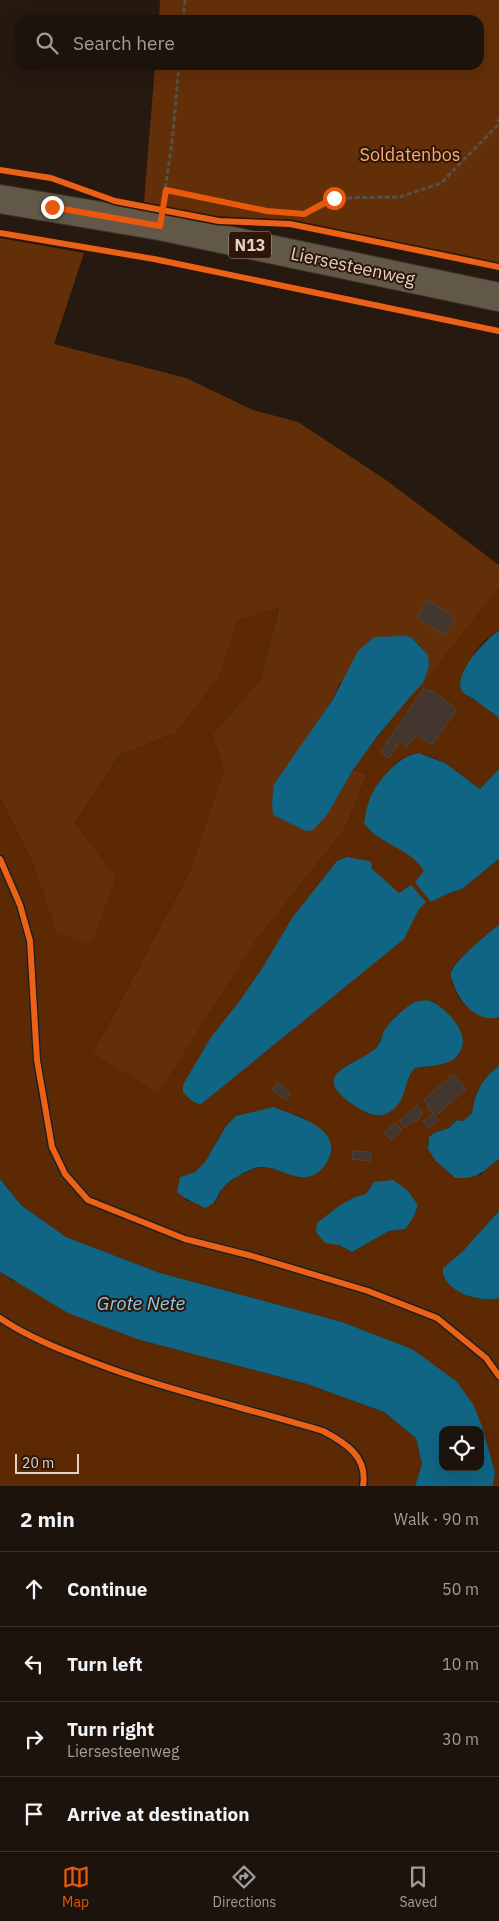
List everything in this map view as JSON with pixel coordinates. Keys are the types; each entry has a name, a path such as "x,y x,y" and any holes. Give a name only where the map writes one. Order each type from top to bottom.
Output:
{"main road":[{"name":"Liersesteenweg","path":"0,198 161,218 499,296"}],"lane":[{"path":"0,860 20,905 30,941 37,1060 52,1148 64,1174 88,1200 185,1239 252,1256 368,1291 437,1318 486,1358 499,1376"},
{"path":"0,1318 44,1342 103,1367 181,1392 323,1432 342,1441 355,1452 362,1464 363,1486"}],"path":[{"path":"184,15 185,0"},
{"path":"161,218 172,143 179,70"},
{"path":"166,190 267,211 304,214 334,198 400,197 441,183 497,126 499,119"}],"shaded area":[{"path":"499,587 499,631 478,648 470,663 462,688 468,696 499,718 499,769 480,789 445,763 419,753 412,754 400,760 391,768 369,830 414,858 420,864 425,871 422,875 431,902 462,889 499,859 499,925 459,960 451,974 457,994 466,1006 482,1016 499,1017 499,1066 481,1086 475,1099 472,1113 463,1121 457,1120 449,1128 434,1133 429,1137 428,1149 451,1175 481,1175 487,1167 499,1159 499,1211 462,1252 448,1264 450,1284 456,1288 479,1298 499,1298 499,1486 493,1486 495,1472 484,1433 484,1426 412,1349 342,1322 160,1273 66,1237 21,1205 0,1179 0,798 33,864 56,932 116,876 75,823 119,755 176,733 219,677 238,620 279,606 261,678 212,735 224,769 189,873 93,1053 252,946 345,829 367,774 353,770 366,751","holes":["426,1000 434,1002 432,1066 415,1068 408,1078 401,1099 397,1104 385,1114 373,1115 339,1071 371,1053 380,1042 382,1035 417,1002","274,1107 304,1118 281,1171 267,1167 256,1168 238,1176 222,1188 215,1203 196,1203 186,1200 180,1177 195,1172 205,1162 226,1126","374,1182 405,1229 389,1231 352,1252 339,1245 355,1197 366,1194"]},
{"path":"0,1272 10,1279 140,1340 307,1384 384,1412 416,1438 422,1464 415,1486 0,1486"}],"green space":[{"name":"Soldatenbos","path":"160,0 499,0 499,263 292,220 211,216 144,202 155,70 484,70 484,15 159,15"},
{"path":"0,238 84,253 54,344 186,378 253,410 298,422 386,480 499,565 499,587 423,683 428,668 428,657 411,637 340,683 332,701 318,723 274,784 335,801 353,770 367,774 345,829 252,946 158,1093 93,1053 189,873 224,769 212,735 261,678 279,607 238,620 219,677 176,733 119,755 75,823 116,876 93,941 88,943 56,932 33,864 0,798"}],"water":[{"path":"499,631 499,718 463,692 460,684 468,663 484,643"},
{"path":"374,637 411,637 428,655 429,666 423,683 376,738 353,770 327,815 313,830 306,831 273,815 274,784 332,701 358,651"},
{"path":"419,753 445,763 480,789 499,769 499,859 462,889 431,902 415,882 424,871 418,863 378,837 364,823 371,796 387,772 403,759"},
{"path":"347,857 369,861 372,863 371,868 399,893 411,885 426,902 419,909 404,939 200,1105 191,1100 183,1092 183,1085 211,1037 239,1002 263,967 292,918 337,861"},
{"path":"499,925 499,1017 492,1018 477,1014 465,1004 457,992 451,974 455,965 466,953"},
{"path":"426,1000 440,1007 454,1020 459,1028 463,1044 456,1057 444,1064 415,1068 411,1072 399,1104 385,1114 369,1113 348,1101 334,1084 336,1075 340,1070 376,1048 386,1028 404,1009 413,1003"},
{"path":"499,1066 499,1159 475,1176 455,1178 436,1161 428,1149 429,1137 434,1133 449,1128 457,1120 463,1121 472,1113 480,1086 488,1075"},
{"path":"274,1107 316,1125 330,1140 331,1150 327,1162 319,1172 307,1177 300,1177 275,1169 255,1168 229,1182 222,1189 215,1202 205,1208 177,1192 180,1177 195,1172 205,1162 226,1126 236,1116"},
{"name":"Grote Nete","path":"0,1179 21,1205 66,1237 160,1273 342,1322 412,1349 456,1381 473,1404 482,1426 439,1426 439,1471 484,1471 484,1433 495,1472 493,1486 415,1486 422,1464 416,1438 384,1412 307,1384 140,1340 68,1313 0,1272"},
{"path":"393,1180 407,1190 418,1205 413,1218 405,1229 389,1231 352,1252 339,1245 325,1243 316,1232 317,1223 339,1206 355,1197 366,1194 374,1182"},
{"path":"499,1211 499,1298 482,1299 464,1294 448,1284 443,1268 462,1252"}],"building":[{"path":"428,600 455,618 444,635 417,617"},
{"path":"424,688 429,692 431,690 457,709 432,745 416,735 407,747 399,741 389,758 380,752"},
{"path":"453,1074 466,1089 438,1114 435,1111 433,1113 427,1108 429,1105 424,1100"},
{"path":"277,1082 291,1093 286,1100 272,1090"},
{"path":"417,1105 423,1112 416,1122 414,1120 405,1128 399,1121"},
{"path":"433,1113 439,1120 429,1128 423,1121"},
{"path":"395,1123 402,1130 391,1140 384,1133"},
{"path":"353,1151 371,1152 370,1161 352,1159"}],"cycle path":[{"path":"0,170 51,178 115,201 219,221 290,224 499,267"},
{"path":"0,233 154,259 499,331"},
{"path":"0,859 20,905 30,941 37,1060 52,1147 65,1174 88,1200 185,1239 252,1256 368,1291 437,1318 486,1358 499,1376"},
{"path":"0,1318 36,1339 105,1367 167,1387 323,1431 354,1452 362,1467 364,1476 363,1486"}],"route":[{"path":"52,207 160,226 166,190 267,211 304,214 334,198"}]}
